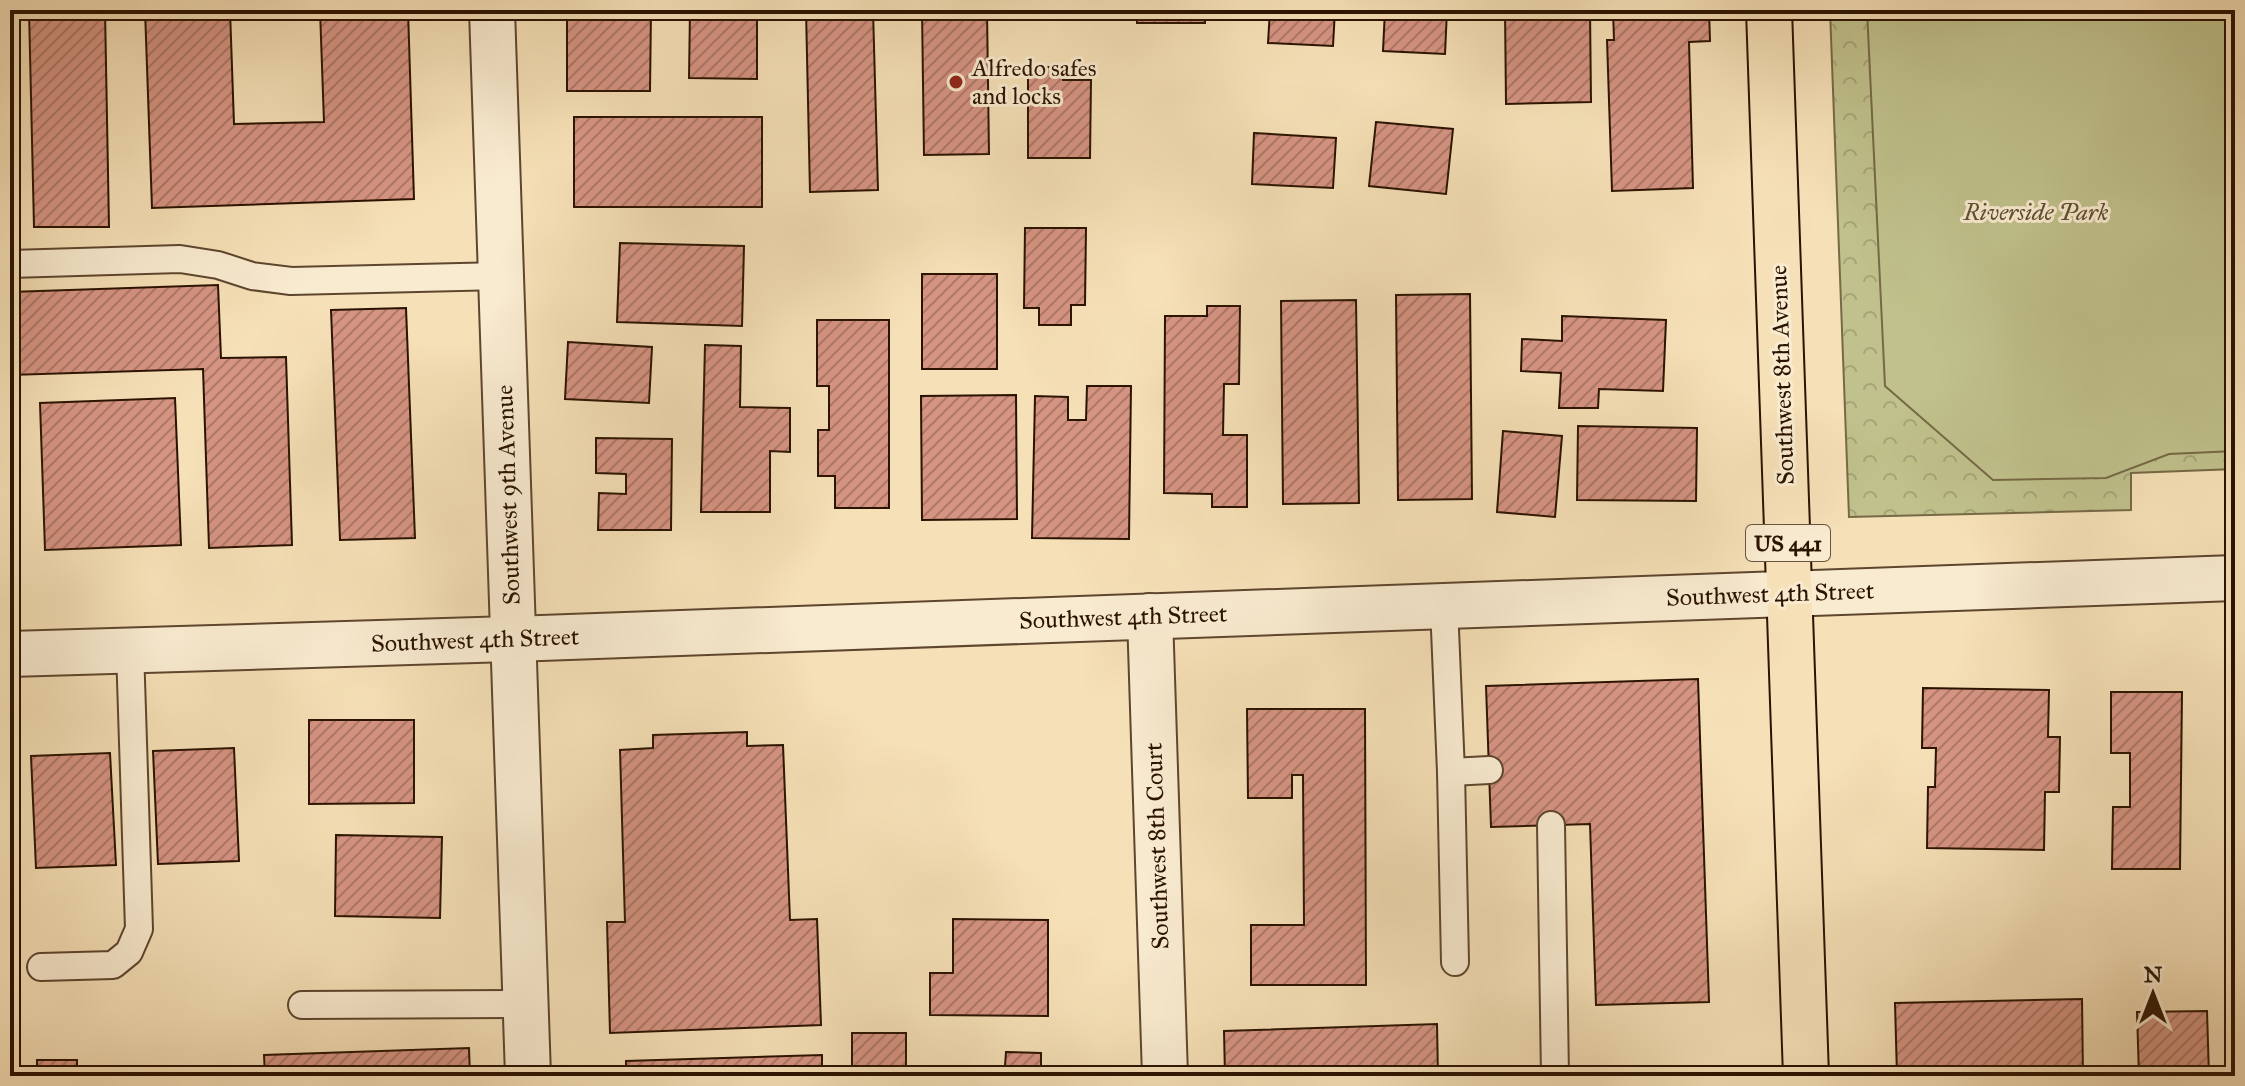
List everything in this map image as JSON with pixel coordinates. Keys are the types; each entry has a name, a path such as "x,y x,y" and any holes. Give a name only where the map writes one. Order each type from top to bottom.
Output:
{"main road":[{"name":"Southwest 8th Avenue","path":"1769,10 1806,1076"}],"street":[{"name":"Southwest 9th Avenue","path":"492,10 528,1076"},
{"name":"Southwest 4th Street","path":"10,654 2235,578"},
{"name":"Southwest 8th Court","path":"1150,616 1165,1076"}],"lane":[{"path":"10,264 180,259 218,265 252,276 291,281 502,276"},
{"path":"1444,606 1455,962"},
{"path":"41,967 113,965 129,952 139,929 130,649"},
{"path":"1451,772 1489,770"},
{"path":"1551,825 1555,1076"},
{"path":"302,1005 526,1004"}],"green space":[{"name":"Riverside Park","path":"1830,10 2235,10 2235,469 2131,473 2131,510 1849,517"},
{"name":"Riverside Park","path":"1867,10 2235,10 2235,451 2169,454 2106,478 1993,480 1885,386"}],"building":[{"path":"29,10 105,10 109,227 34,227"},
{"path":"145,10 230,10 234,124 324,122 320,10 408,10 414,199 152,208"},
{"path":"567,10 651,10 650,91 567,91"},
{"path":"690,10 757,10 757,79 689,78"},
{"path":"806,10 873,10 878,190 810,192"},
{"name":"Alfredo safes and locks","path":"922,10 987,10 989,154 924,155"},
{"path":"1137,10 1205,10 1205,23 1137,23"},
{"path":"1270,10 1335,10 1333,46 1268,43"},
{"path":"1385,10 1447,10 1445,54 1383,51"},
{"path":"1505,10 1590,10 1591,102 1506,104"},
{"path":"1613,10 1709,10 1710,41 1689,42 1693,188 1612,191 1607,40 1614,40"},
{"path":"1028,67 1063,67 1063,80 1091,80 1090,158 1028,158"},
{"path":"574,117 762,117 762,207 574,207"},
{"path":"1376,122 1453,129 1446,194 1369,186"},
{"path":"1254,133 1336,138 1333,188 1252,184"},
{"path":"1025,228 1086,228 1085,305 1071,305 1071,325 1039,325 1039,308 1024,308"},
{"path":"620,243 744,246 742,326 617,322"},
{"path":"922,274 997,274 997,369 922,369"},
{"path":"218,285 221,358 286,357 292,545 209,548 203,369 10,375 10,292"},
{"path":"1470,294 1472,499 1398,500 1396,295"},
{"path":"1356,300 1359,503 1283,504 1281,301"},
{"path":"1207,306 1240,306 1239,384 1224,384 1223,435 1247,435 1247,507 1212,507 1212,494 1164,493 1165,316 1207,316"},
{"path":"406,308 415,538 340,540 331,310"},
{"path":"1562,316 1666,320 1663,391 1599,389 1598,408 1559,408 1561,373 1521,371 1522,339 1562,341"},
{"path":"817,320 889,320 889,508 835,508 835,476 818,476 818,430 829,430 829,386 817,386"},
{"path":"568,342 652,347 649,403 565,399"},
{"path":"705,345 741,346 740,407 790,408 790,452 770,451 770,512 701,512"},
{"path":"1087,386 1131,386 1129,539 1032,538 1035,396 1068,397 1068,420 1086,420"},
{"path":"1016,395 1017,519 922,520 921,396"},
{"path":"175,398 181,545 45,550 40,403"},
{"path":"1578,426 1697,428 1696,501 1577,500"},
{"path":"1503,431 1562,436 1555,517 1497,512"},
{"path":"596,438 672,439 671,530 598,530 599,493 626,494 626,474 596,473"},
{"path":"1698,679 1709,1002 1596,1005 1590,824 1491,827 1486,686"},
{"path":"1923,688 2049,690 2048,737 2060,737 2059,792 2045,792 2044,850 1927,848 1928,787 1935,787 1936,748 1922,748"},
{"path":"2111,692 2182,692 2180,869 2112,869 2113,807 2130,807 2130,753 2111,753"},
{"path":"1247,709 1365,709 1366,985 1251,985 1251,925 1304,925 1303,775 1292,775 1292,798 1248,798"},
{"path":"309,720 414,720 414,803 309,804"},
{"path":"747,732 747,746 783,745 790,920 817,919 821,1025 610,1033 607,922 625,922 620,750 653,748 653,735"},
{"path":"234,748 239,861 158,864 153,751"},
{"path":"110,753 116,865 36,868 31,756"},
{"path":"336,835 442,837 440,918 335,916"},
{"path":"953,919 1048,920 1048,1016 930,1015 930,973 953,973"},
{"path":"2082,999 2083,1076 1897,1076 1895,1003"},
{"path":"2207,1011 2209,1076 2139,1076 2137,1012"},
{"path":"1437,1024 1438,1076 1225,1076 1224,1031"},
{"path":"852,1033 906,1033 906,1076 852,1076"},
{"path":"469,1048 470,1076 265,1076 264,1055"},
{"path":"1006,1052 1041,1053 1041,1066 1077,1068 1076,1076 981,1076 982,1066 1005,1066"},
{"path":"822,1055 822,1076 626,1076 626,1061"},
{"path":"37,1060 77,1060 77,1076 37,1076"}],"place":[{"name":"Alfredo safes and locks","path":"956,82"}]}
